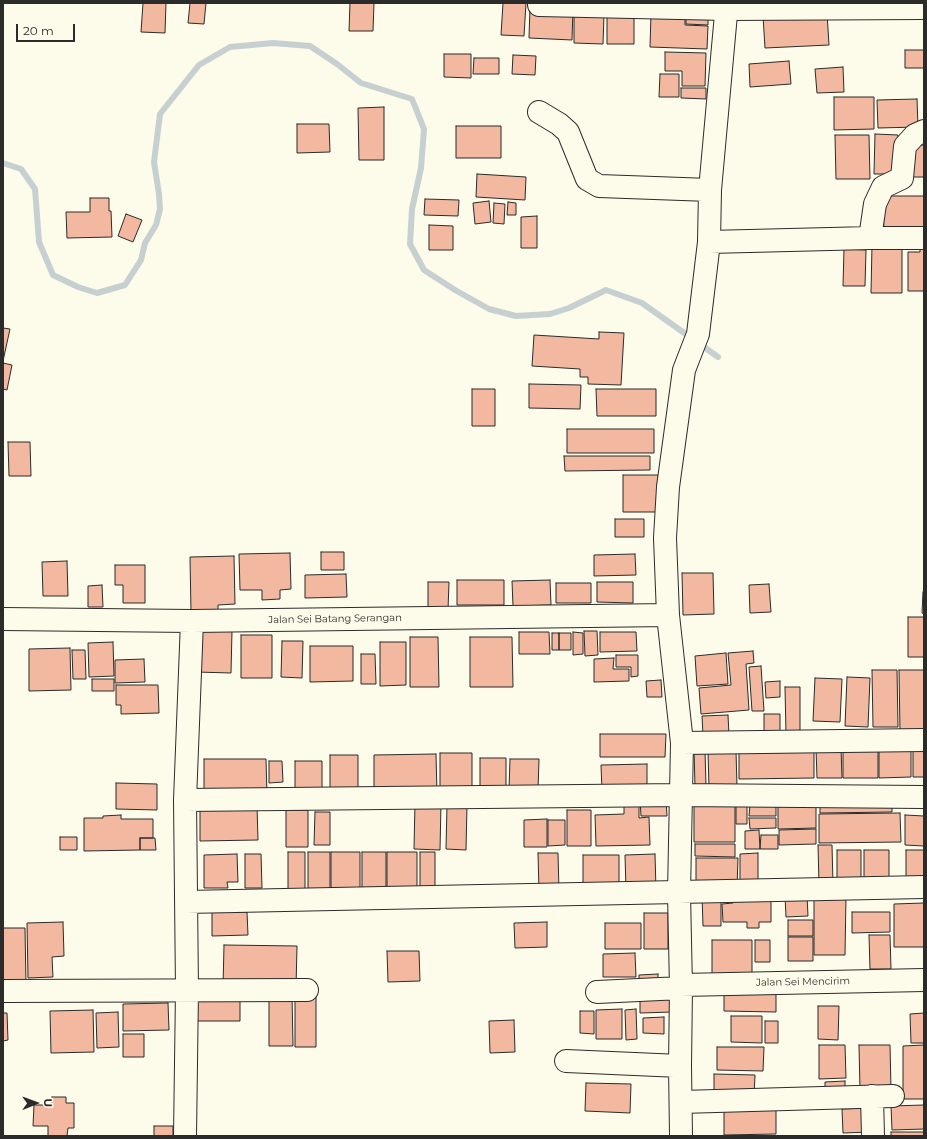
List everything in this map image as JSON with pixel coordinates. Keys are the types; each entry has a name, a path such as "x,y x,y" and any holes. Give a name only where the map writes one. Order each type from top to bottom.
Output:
{"street":[{"path":"538,5 924,8"},
{"path":"681,1136 680,892 682,743 668,615 665,538 668,487 684,370 698,334 709,242 710,190 727,6"},
{"path":"539,112 559,124 568,132 587,178 600,186 710,190"},
{"path":"870,238 875,204 882,187 902,178 906,146 915,135 924,131"},
{"path":"709,242 924,238"},
{"name":"Jalan Sei Batang Serangan","path":"3,620 192,621 668,615"},
{"path":"185,1136 187,990 185,800 192,621"},
{"path":"682,743 924,740"},
{"path":"185,800 681,795 924,797"},
{"path":"186,902 924,887"},
{"name":"Jalan Sei Mencirim","path":"598,992 681,986 924,980"},
{"path":"3,991 307,990"},
{"path":"566,1061 680,1066"},
{"path":"681,1102 883,1096 873,1136"}],"building":[{"path":"143,3 166,3 165,33 141,32"},
{"path":"190,3 206,3 204,24 188,23"},
{"path":"350,3 374,3 373,31 349,31"},
{"path":"503,3 526,3 524,36 501,35"},
{"path":"530,7 573,9 572,40 529,38"},
{"path":"574,13 604,14 603,44 574,43"},
{"path":"827,13 829,45 765,48 763,16"},
{"path":"607,14 634,14 634,44 607,44"},
{"path":"651,14 685,15 685,25 708,26 707,49 650,47"},
{"path":"686,16 708,17 708,25 686,24"},
{"path":"905,50 924,50 924,68 905,68"},
{"path":"665,52 706,53 705,86 682,86 682,71 665,71"},
{"path":"444,54 471,54 471,78 444,77"},
{"path":"513,55 536,56 535,75 512,74"},
{"path":"474,58 499,58 499,74 473,74"},
{"path":"789,61 791,84 750,87 749,64"},
{"path":"843,67 844,92 817,93 815,69"},
{"path":"660,74 679,74 679,97 659,97"},
{"path":"681,88 706,88 706,99 681,98"},
{"path":"834,97 874,97 874,129 834,130"},
{"path":"917,99 918,127 878,128 877,100"},
{"path":"384,107 384,160 359,160 358,108"},
{"path":"297,124 329,124 330,152 297,153"},
{"path":"456,126 501,126 501,158 456,158"},
{"path":"875,134 898,135 896,174 874,174"},
{"path":"835,135 869,135 870,179 836,179"},
{"path":"913,145 924,145 924,177 913,177"},
{"path":"477,174 526,177 525,200 476,197"},
{"path":"883,196 924,196 924,234 884,235"},
{"path":"90,198 109,198 112,237 67,238 66,212 90,212"},
{"path":"425,199 459,200 458,216 424,215"},
{"path":"489,201 491,222 475,224 473,203"},
{"path":"508,202 516,203 516,215 507,215"},
{"path":"494,203 505,204 504,224 493,223"},
{"path":"126,214 142,220 133,242 118,236"},
{"path":"537,216 537,248 521,248 521,217"},
{"path":"429,225 453,226 453,250 429,250"},
{"path":"920,243 924,243 924,291 908,291 908,252 920,252"},
{"path":"872,245 902,245 902,293 871,293"},
{"path":"844,249 866,250 865,286 843,286"},
{"path":"3,328 10,329 3,361"},
{"path":"599,332 624,333 621,385 588,384 588,377 580,377 580,369 532,366 534,335 599,339"},
{"path":"3,363 12,365 7,390 3,389"},
{"path":"529,384 581,385 580,409 529,408"},
{"path":"472,389 495,389 495,426 472,426"},
{"path":"596,389 656,389 656,416 597,416"},
{"path":"567,429 654,429 654,453 567,453"},
{"path":"8,442 30,442 31,476 9,476"},
{"path":"564,456 650,456 650,470 565,471"},
{"path":"623,475 661,475 661,512 623,512"},
{"path":"615,519 644,519 644,537 615,537"},
{"path":"321,552 344,552 344,570 321,570"},
{"path":"290,553 291,589 280,590 280,599 262,600 262,590 240,590 239,554"},
{"path":"635,554 636,575 594,576 594,555"},
{"path":"234,556 235,604 218,605 218,613 191,613 190,557"},
{"path":"67,561 68,596 43,596 42,562"},
{"path":"115,565 145,565 145,603 123,603 123,585 115,585"},
{"path":"682,573 713,573 714,614 683,615"},
{"path":"346,574 347,597 305,598 305,575"},
{"path":"457,580 504,580 504,605 457,605"},
{"path":"550,580 551,605 513,606 512,581"},
{"path":"428,582 449,582 448,610 428,610"},
{"path":"597,582 633,582 633,603 597,602"},
{"path":"556,583 591,583 591,603 556,603"},
{"path":"769,584 771,612 750,613 749,585"},
{"path":"102,585 103,607 88,607 88,586"},
{"path":"924,592 924,614 922,613"},
{"path":"908,617 924,617 924,657 908,657"},
{"path":"197,630 232,631 231,673 196,672"},
{"path":"584,631 597,631 598,655 585,656"},
{"path":"519,632 549,632 550,654 519,654"},
{"path":"573,632 583,633 583,654 573,655"},
{"path":"600,632 636,632 637,651 600,652"},
{"path":"552,633 559,633 559,650 552,650"},
{"path":"559,633 571,633 571,650 559,650"},
{"path":"241,635 272,635 272,678 241,678"},
{"path":"410,637 438,637 439,687 410,687"},
{"path":"470,637 512,637 513,687 470,687"},
{"path":"282,641 303,641 302,678 281,677"},
{"path":"113,642 114,676 89,677 88,643"},
{"path":"380,642 406,642 406,685 380,686"},
{"path":"310,646 353,646 353,681 310,682"},
{"path":"70,648 71,690 29,691 29,649"},
{"path":"72,650 85,650 86,679 73,679"},
{"path":"753,651 754,663 746,664 749,710 701,714 699,688 731,685 728,653"},
{"path":"726,653 728,684 697,686 695,656"},
{"path":"361,654 375,654 376,684 361,684"},
{"path":"616,655 638,655 638,676 631,677 631,667 616,667"},
{"path":"614,658 613,669 629,669 629,681 594,682 594,659"},
{"path":"144,659 145,682 115,683 115,660"},
{"path":"761,666 764,711 752,711 749,667"},
{"path":"872,670 897,670 898,727 873,727"},
{"path":"899,670 924,670 924,732 900,732"},
{"path":"847,677 870,678 868,727 845,726"},
{"path":"815,678 842,679 840,722 813,721"},
{"path":"92,679 114,679 114,691 92,691"},
{"path":"661,680 662,697 647,697 646,681"},
{"path":"780,681 780,697 766,698 765,682"},
{"path":"116,685 158,685 159,713 121,714 121,705 116,705"},
{"path":"785,687 800,687 800,734 786,734"},
{"path":"764,714 780,714 780,733 764,733"},
{"path":"728,715 729,735 703,736 702,716"},
{"path":"600,734 666,734 665,757 600,757"},
{"path":"879,747 911,747 911,777 879,778"},
{"path":"913,747 924,747 924,777 913,777"},
{"path":"814,748 814,778 739,779 739,749"},
{"path":"816,748 841,748 842,778 817,778"},
{"path":"843,748 878,748 878,778 843,778"},
{"path":"694,750 705,750 706,786 695,786"},
{"path":"736,750 737,787 709,788 708,751"},
{"path":"440,753 472,753 472,793 440,793"},
{"path":"436,754 437,793 374,787 374,755"},
{"path":"330,755 358,755 358,788 330,788"},
{"path":"480,758 506,758 506,788 480,788"},
{"path":"204,759 266,759 267,795 204,796"},
{"path":"510,759 539,759 538,790 509,790"},
{"path":"269,761 282,761 283,782 269,783"},
{"path":"295,761 322,761 322,793 295,793"},
{"path":"647,764 647,790 602,791 601,765"},
{"path":"116,783 157,784 157,810 116,809"},
{"path":"666,799 667,816 641,816 640,800"},
{"path":"624,801 639,801 639,818 649,817 650,845 596,846 595,815 624,814"},
{"path":"415,803 441,803 440,850 414,849"},
{"path":"735,803 735,842 694,842 694,804"},
{"path":"736,803 747,803 747,824 736,824"},
{"path":"257,805 258,840 200,841 200,806"},
{"path":"447,805 467,805 466,850 446,849"},
{"path":"750,805 776,805 776,816 749,816"},
{"path":"778,805 816,805 816,828 778,829"},
{"path":"892,806 892,812 820,813 820,807"},
{"path":"286,810 308,810 308,847 286,847"},
{"path":"567,810 591,810 591,846 567,846"},
{"path":"315,812 330,812 330,845 314,845"},
{"path":"900,813 901,842 819,843 819,814"},
{"path":"121,815 121,819 153,819 153,838 140,838 140,850 84,851 84,818 103,818 103,816"},
{"path":"905,815 924,816 924,846 905,845"},
{"path":"749,818 776,818 776,828 750,829"},
{"path":"547,819 547,847 524,847 524,820"},
{"path":"548,820 565,820 565,845 548,846"},
{"path":"816,829 816,844 779,845 779,830"},
{"path":"759,830 760,849 745,849 745,831"},
{"path":"761,835 778,835 778,849 760,849"},
{"path":"60,837 77,837 77,850 60,850"},
{"path":"140,838 155,838 156,850 140,850"},
{"path":"695,844 735,844 735,857 695,856"},
{"path":"818,845 832,845 833,884 819,884"},
{"path":"837,850 861,850 861,880 837,881"},
{"path":"864,850 889,850 889,884 864,884"},
{"path":"906,850 924,850 924,884 906,884"},
{"path":"288,852 305,852 305,889 288,889"},
{"path":"308,852 330,852 330,889 308,889"},
{"path":"331,852 360,852 360,889 331,889"},
{"path":"362,852 386,852 386,889 362,889"},
{"path":"387,852 417,852 417,889 387,889"},
{"path":"420,852 435,852 435,889 420,889"},
{"path":"538,853 558,853 559,891 539,891"},
{"path":"758,853 758,885 740,885 740,854"},
{"path":"237,854 238,882 227,882 228,888 204,888 204,855"},
{"path":"245,854 261,854 262,888 245,888"},
{"path":"655,854 656,890 626,890 625,855"},
{"path":"583,855 619,855 619,884 583,885"},
{"path":"696,858 738,858 737,887 696,887"},
{"path":"771,894 771,922 759,922 759,928 747,928 747,922 723,922 722,904 733,903 733,895"},
{"path":"702,895 721,895 721,926 703,926"},
{"path":"785,896 807,896 808,916 786,917"},
{"path":"814,896 846,896 845,955 814,955"},
{"path":"924,903 924,947 894,947 894,904"},
{"path":"212,912 247,912 248,935 212,936"},
{"path":"852,912 890,912 890,932 852,933"},
{"path":"644,913 668,913 668,949 644,949"},
{"path":"788,920 813,920 813,936 788,936"},
{"path":"63,922 64,956 52,957 53,977 28,978 27,923"},
{"path":"547,922 547,947 515,948 514,923"},
{"path":"605,923 641,923 641,949 605,949"},
{"path":"3,928 25,928 26,985 3,986"},
{"path":"869,935 890,935 891,969 870,969"},
{"path":"788,937 813,937 813,961 788,961"},
{"path":"712,940 752,940 752,975 712,975"},
{"path":"755,940 770,940 770,962 755,962"},
{"path":"224,945 297,946 296,988 223,987"},
{"path":"387,951 419,951 420,981 388,982"},
{"path":"635,953 636,977 603,977 603,954"},
{"path":"658,974 658,986 639,987 639,975"},
{"path":"724,988 776,988 776,1012 724,1011"},
{"path":"194,993 240,993 240,1021 194,1021"},
{"path":"673,993 673,1012 640,1013 640,994"},
{"path":"292,995 293,1046 269,1046 269,996"},
{"path":"295,996 316,996 316,1047 295,1047"},
{"path":"168,1003 169,1030 123,1031 123,1004"},
{"path":"818,1006 839,1006 838,1040 818,1039"},
{"path":"622,1009 622,1039 596,1039 596,1010"},
{"path":"636,1009 637,1039 626,1040 625,1010"},
{"path":"93,1010 94,1052 51,1053 50,1011"},
{"path":"580,1011 594,1011 594,1034 580,1033"},
{"path":"118,1012 119,1047 97,1048 96,1013"},
{"path":"3,1013 7,1013 8,1040 3,1041"},
{"path":"924,1013 924,1043 911,1043 910,1014"},
{"path":"731,1016 762,1016 762,1043 731,1042"},
{"path":"664,1017 664,1034 643,1033 643,1018"},
{"path":"514,1020 515,1052 490,1053 489,1021"},
{"path":"765,1021 778,1021 778,1043 765,1043"},
{"path":"123,1034 144,1034 144,1057 123,1057"},
{"path":"819,1045 845,1045 846,1078 819,1079"},
{"path":"859,1045 890,1045 891,1089 860,1090"},
{"path":"924,1045 924,1099 903,1099 903,1046"},
{"path":"717,1047 764,1047 763,1071 717,1070"},
{"path":"714,1074 755,1075 754,1097 714,1096"},
{"path":"845,1081 845,1094 825,1094 825,1082"},
{"path":"586,1083 631,1084 630,1113 585,1111"},
{"path":"52,1097 66,1097 66,1103 74,1103 74,1128 68,1128 67,1136 48,1136 48,1126 33,1126 34,1105 52,1105"},
{"path":"924,1105 924,1129 892,1130 891,1106"},
{"path":"870,1108 871,1132 843,1133 842,1109"},
{"path":"776,1109 776,1134 724,1135 724,1110"},
{"path":"154,1126 173,1126 173,1136 154,1136"},
{"path":"891,1132 924,1132 924,1136 891,1136"}],"waterway":[{"path":"3,163 21,169 35,189 39,242 53,275 78,287 97,293 125,285 141,260 145,243 156,225 160,209 154,162 160,114 199,65 230,47 273,43 310,46 337,64 361,83 412,99 424,129 421,168 412,209 410,244 424,270 455,290 489,309 516,316 550,314 569,308 606,290 642,303 718,357"}]}
